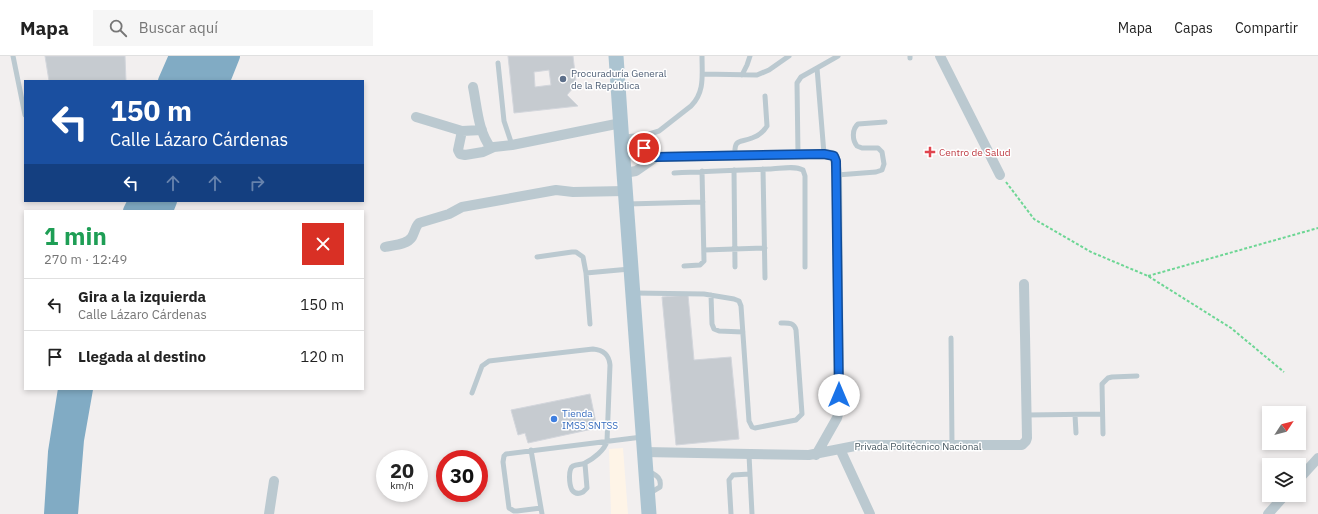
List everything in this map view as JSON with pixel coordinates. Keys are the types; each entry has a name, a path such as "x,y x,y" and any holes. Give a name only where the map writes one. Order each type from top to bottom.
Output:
{"highway":[{"path":"167,80 178,56"},
{"path":"184,80 195,56"},
{"path":"202,80 213,56"},
{"path":"221,80 231,56"},
{"path":"53,514 61,423 67,390"},
{"path":"69,514 74,447 84,390"},
{"path":"44,514 55,481"}],"main road":[{"path":"616,56 649,514"}],"street":[{"path":"940,56 1000,175"},
{"path":"473,87 482,130 487,143 491,148"},
{"path":"416,116 462,132 482,130"},
{"path":"462,132 458,150 462,155 512,145 621,134 651,152 656,157"},
{"path":"624,173 641,169 656,157 824,154 832,155 835,158 837,175 839,411 838,418 816,455"},
{"path":"384,247 411,239 419,223 449,214 462,207 556,190 626,197"},
{"path":"1024,284 1027,415"},
{"name":"Privada Politécnico Nacional","path":"644,452 816,455 860,444 1019,445 1024,443 1026,438 1027,415"},
{"path":"840,448 870,514"},
{"path":"1306,471 1318,458"},
{"path":"269,514 274,480"},
{"path":"1268,514 1279,502"}],"lane":[{"path":"13,56 24,109"},
{"path":"621,134 646,135 659,132 696,101 701,92 702,56"},
{"path":"742,75 750,56"},
{"path":"702,74 762,74 790,56"},
{"path":"798,154 797,83 799,78 838,56"},
{"path":"498,63 504,121 512,145"},
{"path":"817,68 824,154"},
{"path":"735,155 735,146 738,141 754,138 767,126 765,96"},
{"path":"837,175 876,172 882,170 884,164 882,152 878,148 862,148 857,146 854,141 854,128 858,124 885,122"},
{"path":"674,174 702,171 763,169 797,168 803,170 805,267"},
{"path":"763,169 765,278"},
{"path":"734,170 735,267"},
{"path":"684,266 697,266 704,261 702,171"},
{"path":"626,197 703,202"},
{"path":"704,250 765,248"},
{"path":"537,256 576,252 583,257 586,273 590,324"},
{"path":"586,273 631,269"},
{"path":"633,293 684,293 711,295 734,298 738,301 743,332 750,424 752,427 758,428 796,420 800,417 802,412 796,330 794,325 791,323 782,323"},
{"path":"711,295 712,324 714,329 719,331 743,332"},
{"path":"951,338 952,445"},
{"path":"472,393 482,366 489,360 593,349 606,353 610,365 607,441 603,449 585,464 574,466 570,470 571,487 574,492 583,492 587,488 585,464"},
{"path":"1103,434 1102,388 1105,380 1112,377 1137,376"},
{"path":"1027,415 1102,414"},
{"path":"1075,415 1076,433"},
{"path":"531,450 541,511 514,511 509,508 508,505 503,458 509,453 531,450 607,441 643,436"},
{"path":"749,454 752,514"},
{"path":"731,514 729,480 733,475 750,474"}],"path":[{"path":"1000,175 1034,219 1091,252 1148,276 1231,328 1284,372"},
{"path":"1148,276 1318,228"}],"shaded area":[{"path":"623,448 628,514 611,514 609,449"}],"building":[{"path":"45,56 125,56 126,80 49,80"},
{"name":"Procuraduría General de la República","path":"508,56 573,56 577,90 573,88 567,95 578,106 514,113","holes":["549,70 551,85 535,87 534,72"]},
{"path":"688,295 694,360 731,357 739,439 676,445 662,297"},
{"name":"Tienda IMSS SNTSS","path":"590,394 597,428 528,443 525,433 518,435 511,410"}],"place":[{"name":"Procuraduría General de la República","path":"563,79"},
{"name":"Centro de Salud","path":"930,152"},
{"name":"Tienda IMSS SNTSS","path":"554,419"}],"route":[{"path":"644,148 656,157 824,154 834,156 836,161 839,395"}]}
